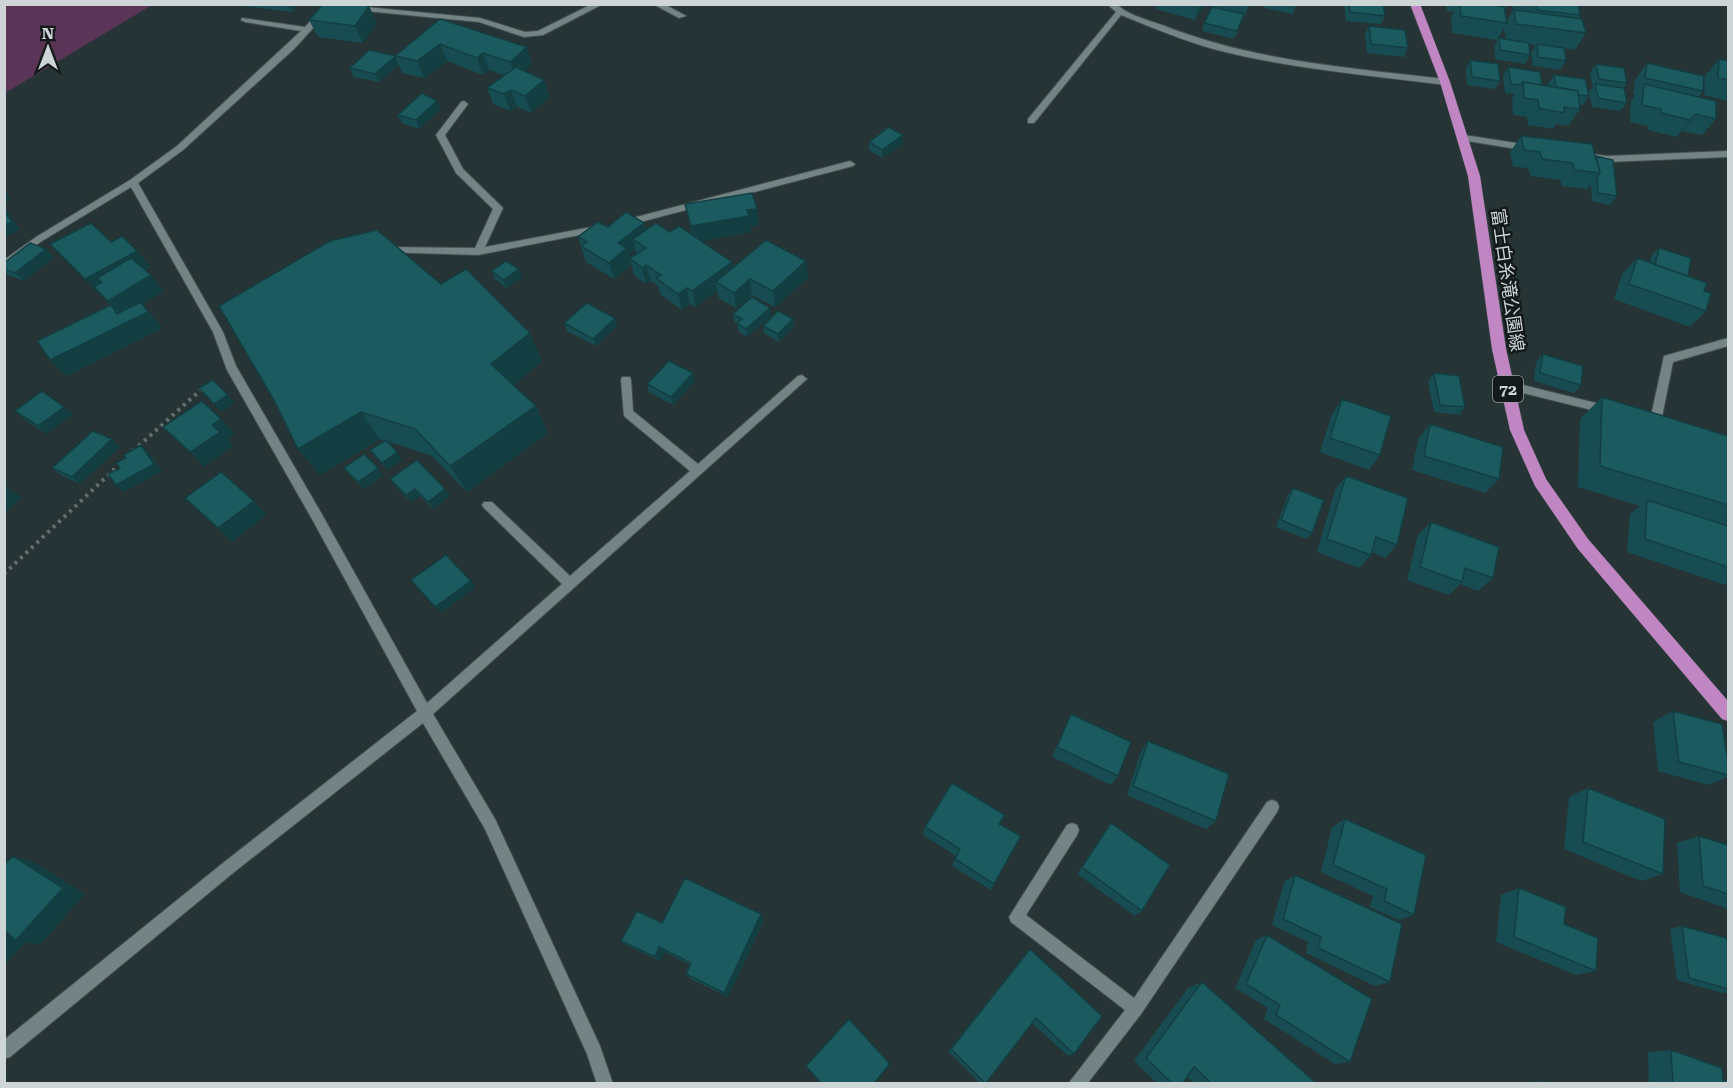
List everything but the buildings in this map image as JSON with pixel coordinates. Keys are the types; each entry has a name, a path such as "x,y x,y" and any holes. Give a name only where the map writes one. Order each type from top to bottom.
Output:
{"main road":[{"name":"富士白糸滝公園線","path":"1415,4 1464,138 1479,199 1499,348 1517,430 1540,482 1583,544 1728,713"}],"street":[{"path":"4,265 39,239 133,182 180,148 307,30 330,5 480,20 524,35 540,33 599,4"},
{"path":"657,4 682,16"},
{"path":"1110,4 1120,12 1195,41 1234,52 1318,66 1445,82"},
{"path":"1031,121 1120,12"},
{"path":"245,20 307,30"},
{"path":"464,104 440,135 459,171 498,208 478,252"},
{"path":"1464,138 1536,149"},
{"path":"1583,156 1607,159 1728,154"},
{"path":"377,251 404,249 478,252 624,223 850,164"},
{"path":"133,182 223,329 231,367 425,713 490,824 594,1052 604,1083"},
{"path":"1507,385 1655,422 1668,359 1728,342"},
{"path":"4,1051 228,868 425,713 802,379"},
{"path":"626,380 628,413 698,471"},
{"path":"488,505 570,584"},
{"path":"1076,1083 1136,1009 1272,807"},
{"path":"1072,830 1016,917 1136,1009"}],"path":[{"path":"132,452 184,403 231,367"},
{"path":"4,574 124,460"}],"shaded area":[{"path":"5,4 152,4 152,5 5,93"}]}
